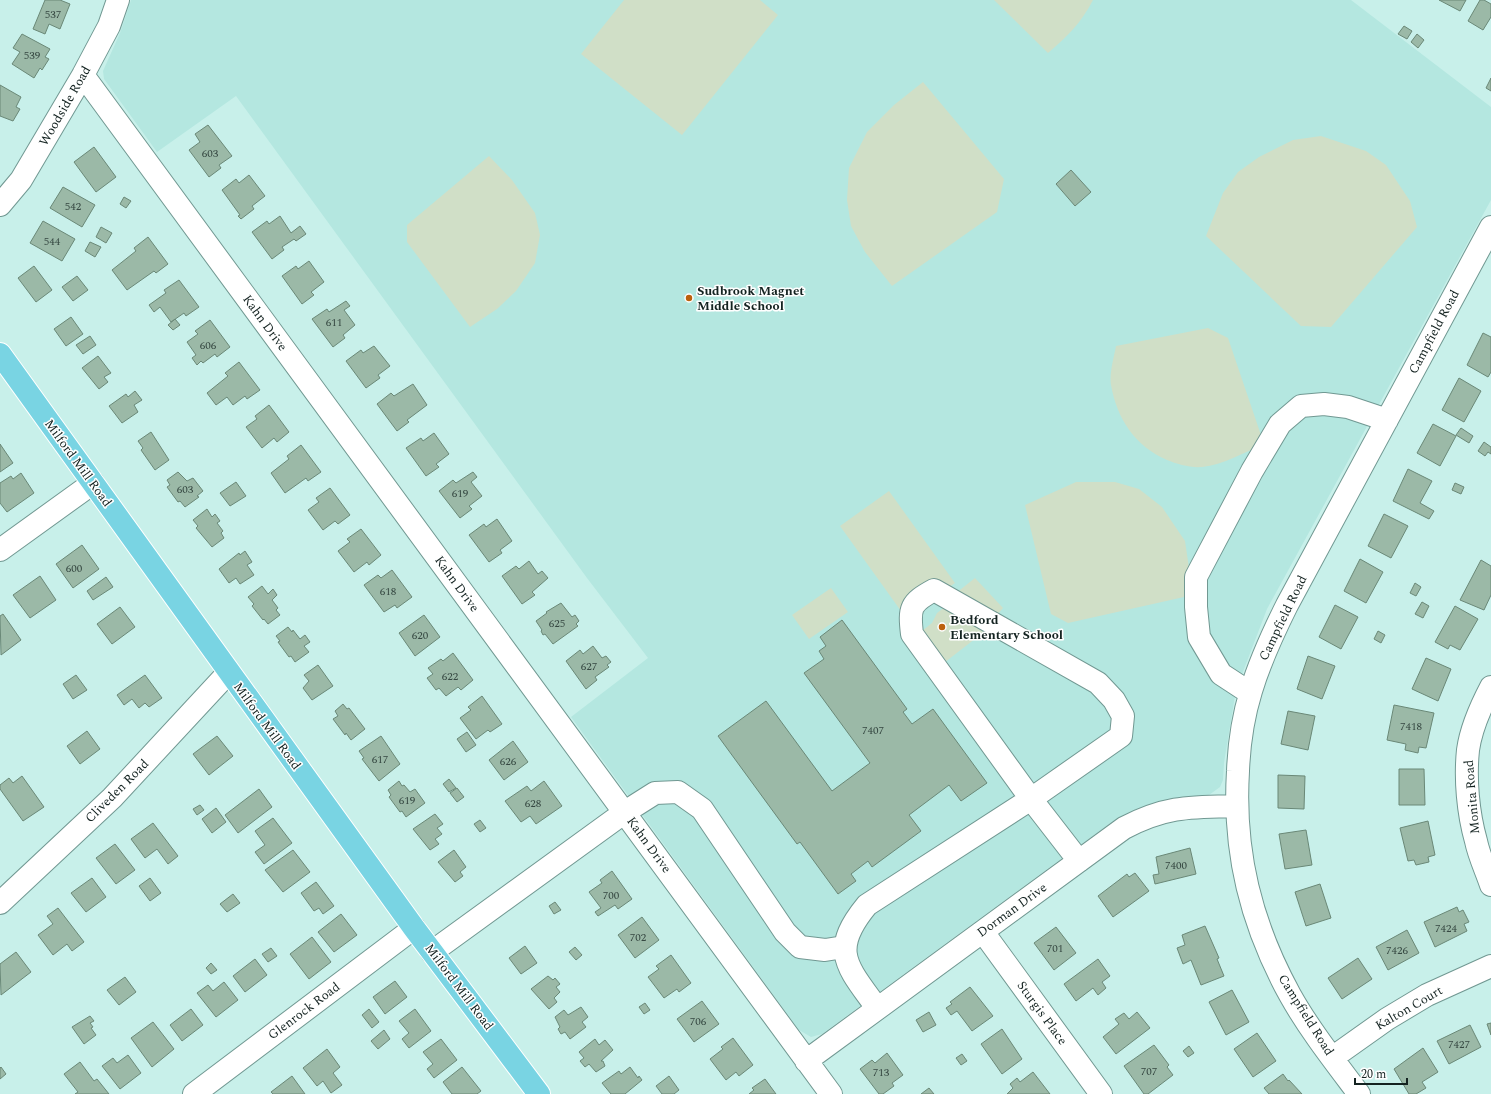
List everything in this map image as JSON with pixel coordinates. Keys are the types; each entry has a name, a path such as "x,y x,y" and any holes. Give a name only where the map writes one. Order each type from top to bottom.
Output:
{"main road":[{"name":"Milford Mill Road","path":"0,354 414,928 539,1094"}],"street":[{"name":"Woodside Road","path":"0,205 21,180 83,75 109,26 118,0"},
{"name":"Kahn Drive","path":"83,75 831,1094"},
{"name":"Campfield Road","path":"1359,1094 1332,1058 1290,996 1266,947 1249,895 1240,854 1236,806 1239,746 1250,693 1266,648 1287,605 1491,227"},
{"path":"1250,693 1221,674 1200,638 1196,607 1196,577 1252,471 1280,424 1301,406 1324,404 1348,407 1387,420"},
{"path":"0,550 93,483"},
{"path":"877,1008 851,971 844,947 849,930 866,906 1031,799 1121,736 1123,716 1114,700 1098,683 934,590 918,599 910,614 912,634 1031,799 1079,861"},
{"name":"Cliveden Road","path":"0,903 112,798 228,672"},
{"name":"Monita Road","path":"1491,687 1474,725 1468,750 1470,809 1476,842 1491,884"},
{"path":"432,952 625,812 655,793 678,792 702,809 785,932 800,947 825,950 844,947"},
{"name":"Dorman Drive","path":"806,1060 1124,828 1160,812 1179,808 1236,806"},
{"name":"Glenrock Road","path":"194,1094 414,928"},
{"name":"Sturgis Place","path":"983,932 1101,1094"},
{"name":"Kalton Court","path":"1332,1058 1387,1019 1426,995 1491,966"}],"shaded area":[{"path":"131,0 1351,0 1491,107 1491,200 1267,609 1236,690 1224,763 1223,780 1220,787 1209,795 1167,800 1147,805 1130,812 1109,824 822,1034 811,1037 799,1030 571,717 648,658 587,578 236,96 157,152 104,79 103,71 120,33"}],"green space":[{"path":"624,0 760,0 778,15 682,135 581,54"},
{"path":"994,0 1093,0 1084,16 1074,29 1048,53"},
{"path":"923,82 1004,179 997,212 892,286 865,252 851,226 847,200 849,168 867,132 894,105"},
{"path":"1321,136 1366,151 1386,165 1410,201 1417,227 1331,327 1301,326 1206,236 1223,193 1238,172 1259,157 1293,140"},
{"path":"489,156 512,180 535,213 540,235 535,263 516,291 497,309 470,327 407,242 407,225"},
{"path":"1208,328 1228,338 1264,444 1218,464 1193,467 1167,460 1156,454 1137,439 1129,430 1118,409 1114,397 1111,385 1111,371 1116,346"},
{"path":"1076,482 1115,482 1139,489 1162,507 1185,541 1193,595 1068,623 1051,614 1025,505"},
{"path":"889,491 955,583 906,618 840,526"},
{"path":"975,578 1003,608 980,635 940,666 917,635 932,623 937,613 949,604 951,597"},
{"path":"831,588 848,612 809,639 792,615"}],"building":[{"path":"45,0 60,0 70,4 60,29 49,24 45,34 33,29"},
{"path":"1439,0 1466,0 1460,11"},
{"path":"1480,0 1484,0 1491,4 1491,17 1483,30 1468,21"},
{"path":"1404,26 1412,31 1407,39 1398,34"},
{"path":"22,34 50,49 45,57 49,59 42,70 40,68 34,78 12,64 20,52 13,48"},
{"path":"1417,34 1424,40 1418,48 1411,42"},
{"path":"1491,78 1491,91 1486,88"},
{"path":"0,85 21,97 16,107 20,109 13,121 0,116"},
{"path":"208,125 232,156 219,165 221,168 209,177 189,150 200,142 195,134"},
{"path":"94,147 116,177 96,192 74,162"},
{"path":"1071,170 1091,192 1075,206 1056,184"},
{"path":"249,175 265,196 252,206 254,209 241,219 238,216 240,215 222,190 236,179 239,183"},
{"path":"63,187 95,205 82,227 50,208"},
{"path":"124,197 131,201 126,208 120,204"},
{"path":"280,216 291,233 300,226 306,234 296,241 294,239 282,247 284,250 272,259 252,232 267,221 269,224"},
{"path":"43,221 75,239 62,261 30,243"},
{"path":"101,227 112,233 106,243 96,237"},
{"path":"148,237 168,264 156,273 154,271 127,290 112,270 136,251 134,248"},
{"path":"90,242 101,247 95,257 85,251"},
{"path":"309,261 324,282 311,292 314,295 302,304 282,276 296,266 298,269"},
{"path":"34,266 52,290 36,302 18,278"},
{"path":"77,276 88,290 73,301 62,287"},
{"path":"179,280 199,307 186,316 184,313 171,322 160,307 154,312 149,305 166,293 164,290"},
{"path":"346,301 350,306 344,310 355,325 343,335 345,338 333,347 312,319 327,309 329,312"},
{"path":"71,317 83,334 66,346 54,329"},
{"path":"175,319 180,325 173,330 168,325"},
{"path":"210,320 230,347 217,357 215,354 203,363 201,361 197,365 192,358 196,355 187,342 198,334 195,331"},
{"path":"1483,333 1491,337 1491,372 1488,377 1467,365"},
{"path":"90,336 96,345 83,354 76,345"},
{"path":"374,346 390,366 378,375 380,378 366,388 346,361 361,350 363,353"},
{"path":"98,356 111,373 104,377 108,382 99,389 82,368"},
{"path":"239,362 260,390 247,399 245,396 233,405 227,397 216,405 207,393 228,376 225,373"},
{"path":"1459,378 1481,391 1464,422 1442,410"},
{"path":"413,384 427,405 407,420 409,422 397,431 377,404 391,393 394,396"},
{"path":"135,391 142,400 134,405 138,412 122,423 109,406 126,394 128,397"},
{"path":"269,405 289,432 277,442 274,438 262,448 246,427 257,419 255,416"},
{"path":"1433,424 1456,436 1440,466 1417,453"},
{"path":"1461,428 1473,436 1469,443 1456,435"},
{"path":"151,432 169,460 155,470 141,450 143,448 138,441"},
{"path":"434,433 449,454 436,464 439,467 426,476 406,448 421,438 423,441"},
{"path":"1484,442 1491,447 1491,454 1488,452 1485,456 1478,451"},
{"path":"0,444 13,463 0,472"},
{"path":"301,445 321,472 308,481 306,478 285,493 271,473 289,459 287,456"},
{"path":"1408,469 1432,481 1420,503 1434,511 1429,519 1393,501"},
{"path":"178,472 187,481 193,478 203,491 197,496 199,497 185,507 180,501 178,502 167,487 170,485 167,480"},
{"path":"473,472 477,477 471,482 482,496 469,506 472,509 460,518 439,491 453,480 456,483"},
{"path":"21,473 34,493 7,512 0,503 0,483 11,476 13,479"},
{"path":"236,482 246,496 230,506 220,493"},
{"path":"1455,483 1464,487 1461,494 1452,490"},
{"path":"330,488 350,515 338,524 335,521 323,530 308,510 319,502 316,498"},
{"path":"207,509 212,517 215,514 220,521 217,523 223,531 221,533 224,538 212,547 196,528 198,526 193,520"},
{"path":"1384,514 1408,526 1391,558 1368,546"},
{"path":"497,519 512,541 500,550 502,553 489,562 469,535 484,524 486,527"},
{"path":"361,529 381,555 369,565 367,562 354,572 338,551 350,542 347,539"},
{"path":"82,545 99,569 73,588 56,564"},
{"path":"245,551 252,562 247,565 254,575 240,584 236,578 229,583 219,569 239,553 240,555"},
{"path":"1360,559 1383,572 1366,603 1344,591"},
{"path":"1481,560 1491,566 1491,595 1484,610 1460,600"},
{"path":"529,561 538,574 542,571 548,578 532,592 535,595 522,604 502,576 516,566 519,569"},
{"path":"392,570 412,597 397,608 395,605 384,612 364,585 378,575 381,578"},
{"path":"40,576 56,600 30,618 13,595"},
{"path":"106,577 113,587 93,600 87,591"},
{"path":"1415,583 1421,587 1416,596 1410,593"},
{"path":"262,586 268,594 273,589 277,595 272,600 278,608 276,610 280,615 268,624 252,606 254,604 248,597"},
{"path":"1422,602 1429,606 1423,618 1415,614"},
{"path":"561,603 572,617 575,615 579,621 576,624 578,626 553,644 545,634 543,635 542,630 536,621 547,613 546,612"},
{"path":"1335,605 1358,617 1341,649 1319,637"},
{"path":"1455,606 1478,619 1460,650 1450,645 1448,649 1435,642"},
{"path":"120,607 135,627 112,644 97,624"},
{"path":"3,614 21,640 1,655 0,616"},
{"path":"424,615 440,637 415,656 399,633"},
{"path":"842,620 907,709 903,712 912,724 933,709 987,783 961,801 949,785 909,815 921,831 872,867 868,861 851,874 856,881 838,894 800,842 797,844 718,736 766,701 832,791 870,763 804,673 824,659 819,651 826,646 820,637"},
{"path":"288,627 292,632 293,630 300,639 305,635 310,642 304,646 309,652 295,662 291,656 289,657 278,642 280,641 276,636"},
{"path":"1378,631 1385,635 1381,643 1374,639"},
{"path":"593,646 602,658 606,656 611,662 607,665 609,667 595,677 597,680 586,689 566,661 580,650 583,654"},
{"path":"453,653 473,680 461,690 458,687 446,696 439,688 436,690 427,678 433,674 428,668 441,659 443,661"},
{"path":"1308,656 1335,666 1322,699 1297,689"},
{"path":"1426,658 1451,669 1438,701 1412,689"},
{"path":"318,665 333,686 312,700 303,688 309,681 304,675"},
{"path":"76,675 87,690 73,699 63,684"},
{"path":"145,675 162,698 149,707 145,703 139,708 132,699 124,705 117,695"},
{"path":"482,696 502,724 490,732 488,730 476,739 460,718 471,710 468,707"},
{"path":"343,704 347,709 349,708 365,729 351,740 346,733 345,735 333,719 338,716 335,711"},
{"path":"1394,705 1434,713 1426,748 1419,747 1418,753 1405,750 1406,744 1387,740"},
{"path":"1288,711 1315,716 1308,750 1281,744"},
{"path":"87,731 100,749 80,764 67,746"},
{"path":"467,732 476,745 466,752 457,739"},
{"path":"217,736 233,756 209,775 193,754"},
{"path":"381,736 400,764 379,781 362,759 364,758 359,751"},
{"path":"513,741 528,762 504,780 489,760"},
{"path":"1399,769 1424,769 1425,805 1399,805"},
{"path":"1278,775 1305,776 1304,809 1278,808"},
{"path":"22,776 44,807 23,821 0,789 0,785 9,778 13,783"},
{"path":"449,779 456,788 449,792 443,784"},
{"path":"399,781 402,786 404,785 410,792 415,789 425,803 406,817 402,811 400,812 389,797 391,795 388,790"},
{"path":"544,781 562,806 536,824 530,816 521,822 505,801 527,786 531,791"},
{"path":"457,788 464,797 457,802 450,793"},
{"path":"259,789 272,807 238,833 225,815"},
{"path":"200,805 204,810 197,815 193,809"},
{"path":"216,808 226,822 212,833 202,819"},
{"path":"435,814 443,824 437,828 442,834 435,839 439,844 430,850 413,829"},
{"path":"273,818 292,843 264,864 255,852 265,845 255,831"},
{"path":"480,820 486,828 480,832 474,824"},
{"path":"1428,821 1435,855 1428,857 1429,862 1416,865 1414,860 1408,861 1400,828"},
{"path":"153,823 178,856 168,864 157,849 145,858 131,839"},
{"path":"1306,830 1312,865 1285,869 1279,834"},
{"path":"115,844 135,870 116,884 96,858"},
{"path":"1190,848 1196,874 1155,884 1153,875 1159,874 1156,857"},
{"path":"293,850 310,872 283,892 265,870"},
{"path":"454,850 466,867 460,872 463,876 455,882 438,862"},
{"path":"612,871 632,899 618,909 615,905 598,916 595,912 601,908 589,892 602,883 600,880"},
{"path":"1135,873 1149,891 1113,917 1098,896 1127,874 1129,877"},
{"path":"92,878 106,897 86,912 71,893"},
{"path":"150,878 161,893 150,901 139,886"},
{"path":"316,882 334,906 323,914 319,908 314,911 301,893"},
{"path":"1320,884 1331,918 1306,926 1295,892"},
{"path":"233,894 240,903 227,912 220,904"},
{"path":"555,902 561,910 554,914 549,906"},
{"path":"1457,907 1459,912 1463,910 1469,922 1464,924 1467,931 1435,947 1424,922"},
{"path":"58,908 84,942 72,951 67,944 53,955 38,935 53,924 47,916"},
{"path":"341,914 357,935 334,952 318,932"},
{"path":"642,917 659,940 635,958 618,935"},
{"path":"1205,926 1219,958 1217,959 1224,976 1201,985 1191,960 1183,964 1177,948 1185,945 1182,935"},
{"path":"1056,927 1076,953 1054,970 1034,943"},
{"path":"1407,930 1419,953 1388,970 1376,947"},
{"path":"312,937 331,962 309,979 290,954"},
{"path":"525,946 537,963 521,974 509,958"},
{"path":"575,947 582,955 576,960 569,952"},
{"path":"271,948 277,956 268,962 262,954"},
{"path":"16,952 31,972 1,995 0,964"},
{"path":"671,955 691,983 679,992 677,989 664,998 648,977 659,969 656,966"},
{"path":"1358,958 1372,979 1342,999 1328,978"},
{"path":"255,959 267,975 245,992 233,976"},
{"path":"1098,959 1110,976 1102,982 1106,988 1098,995 1093,988 1076,1001 1064,984"},
{"path":"211,963 217,970 211,974 206,968"},
{"path":"548,976 553,980 555,978 560,984 556,987 560,992 554,998 557,1002 549,1009 531,989"},
{"path":"125,977 136,992 119,1005 107,990"},
{"path":"395,981 407,997 385,1014 373,997"},
{"path":"224,982 238,1000 216,1017 197,993 208,985 213,991"},
{"path":"970,987 993,1016 972,1031 957,1011 951,1015 946,1008 952,1004 950,1002"},
{"path":"1232,990 1249,1022 1226,1035 1209,1002"},
{"path":"702,1001 719,1024 694,1042 677,1019"},
{"path":"645,1003 650,1010 644,1014 639,1007"},
{"path":"581,1007 588,1017 582,1022 586,1027 570,1039 565,1032 561,1034 558,1029 560,1027 555,1017 564,1010 568,1015"},
{"path":"191,1009 203,1025 182,1041 170,1025"},
{"path":"369,1009 379,1022 372,1028 362,1015"},
{"path":"415,1009 431,1031 409,1048 402,1039 409,1033 399,1021"},
{"path":"929,1012 936,1025 923,1032 916,1020"},
{"path":"1137,1012 1150,1028 1116,1054 1103,1037 1119,1024 1115,1019 1124,1013 1129,1019"},
{"path":"90,1016 94,1021 90,1023 93,1027 91,1028 96,1035 84,1044 72,1027"},
{"path":"153,1022 174,1049 152,1067 131,1038"},
{"path":"1491,1023 1491,1035 1487,1024"},
{"path":"1470,1025 1481,1047 1449,1064 1437,1041"},
{"path":"1002,1029 1022,1059 1002,1074 981,1044"},
{"path":"384,1030 390,1039 378,1049 371,1041"},
{"path":"1257,1033 1276,1061 1253,1077 1234,1049"},
{"path":"733,1038 753,1065 739,1076 736,1072 726,1080 710,1059 723,1049 721,1047"},
{"path":"441,1039 457,1060 434,1078 427,1069 433,1064 423,1052"},
{"path":"595,1039 599,1045 605,1040 613,1050 601,1061 603,1061 605,1066 596,1072 589,1064 585,1067 580,1061 584,1058 579,1052"},
{"path":"1154,1045 1169,1065 1167,1067 1173,1075 1148,1094 1144,1094 1124,1066"},
{"path":"1189,1046 1194,1053 1188,1057 1183,1051"},
{"path":"1423,1048 1438,1072 1422,1082 1426,1088 1416,1094 1409,1094 1394,1069"},
{"path":"327,1049 340,1067 333,1073 342,1085 331,1093 323,1081 317,1086 303,1068"},
{"path":"887,1053 903,1075 892,1083 894,1086 883,1094 879,1094 860,1069 872,1060 875,1063"},
{"path":"962,1054 967,1061 961,1065 956,1058"},
{"path":"128,1055 141,1073 120,1089 102,1066 113,1058 117,1063"},
{"path":"80,1062 94,1081 97,1079 109,1094 75,1094 78,1092 64,1074"},
{"path":"1,1067 6,1074 0,1079 0,1068"},
{"path":"462,1067 481,1091 477,1094 452,1094 443,1082"},
{"path":"630,1067 638,1078 639,1076 642,1080 625,1094 611,1094 602,1083 619,1071 621,1074"},
{"path":"1033,1072 1050,1094 1007,1094 1013,1088 1010,1084 1017,1078 1020,1082"},
{"path":"1283,1074 1302,1094 1269,1094 1264,1088"},
{"path":"292,1076 305,1094 273,1094 271,1092"},
{"path":"669,1076 679,1090 674,1094 662,1094 656,1086"},
{"path":"765,1079 776,1094 749,1094 754,1090 752,1088"},
{"path":"929,1088 934,1094 921,1094"}],"place":[{"name":"Sudbrook Magnet Middle School","path":"689,298"},
{"name":"Bedford Elementary School","path":"942,627"}]}
